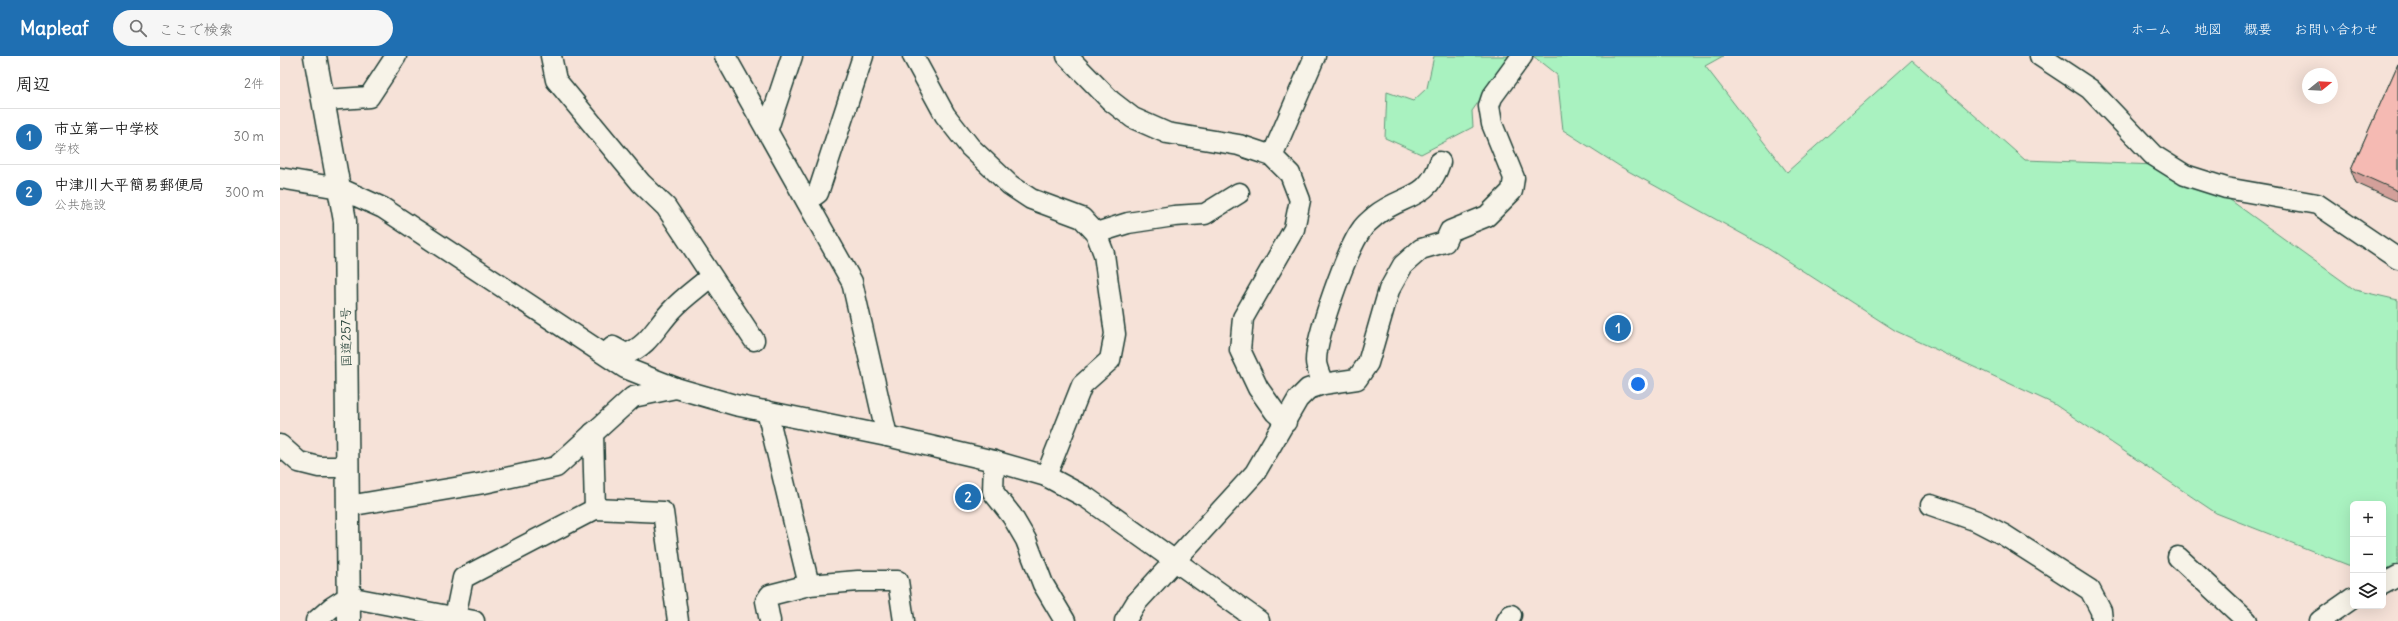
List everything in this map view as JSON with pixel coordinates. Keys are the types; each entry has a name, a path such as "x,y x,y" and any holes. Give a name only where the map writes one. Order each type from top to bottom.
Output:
{"highway":[{"name":"国道257号","path":"315,56 345,221 349,621"}],"street":[{"path":"324,100 369,97 396,56"},
{"path":"551,56 556,80 641,183 666,207 754,340"},
{"path":"725,56 852,282 887,436"},
{"path":"767,131 792,56"},
{"path":"807,200 818,193 863,56"},
{"path":"913,56 945,115 970,147 1015,188 1031,199 1082,218 1096,233 1104,254 1115,334 1110,360 1082,385 1046,476"},
{"path":"1067,56 1111,100 1133,118 1167,132 1239,145 1272,156 1290,174 1300,200 1294,229 1243,318 1240,350 1258,388 1275,412 1286,422"},
{"path":"1272,156 1315,56"},
{"path":"1125,621 1136,603 1255,473 1298,399 1308,389 1323,384 1357,379 1368,363 1389,290 1403,266 1412,256 1421,250 1445,242 1450,231 1487,216 1512,191 1514,178 1492,124 1489,106 1492,97 1522,56"},
{"path":"2040,56 2090,89 2153,155 2186,175 2226,188 2317,204 2398,259"},
{"path":"1323,384 1316,362 1318,342 1347,257 1362,229 1376,215 1428,187 1435,178 1440,162"},
{"path":"281,179 339,188 383,208 625,368 676,388 767,412 887,436 994,461 1046,476 1087,498 1176,560 1259,621"},
{"path":"1096,233 1128,223 1174,216 1206,214 1239,193"},
{"path":"604,354 612,347 626,354 636,350 646,342 673,309 711,276"},
{"path":"348,506 484,483 556,467 633,397 676,388"},
{"path":"767,412 809,585"},
{"path":"593,433 595,509"},
{"path":"280,445 299,462 319,467 347,467"},
{"path":"994,461 993,492 1012,516 1026,540 1043,584 1065,621"},
{"path":"1931,505 1977,521 2004,535 2090,590 2101,611 2102,621"},
{"path":"316,621 331,608 348,597 464,619 464,578 595,509 663,512 678,621"},
{"path":"2178,557 2247,621"},
{"path":"2386,582 2398,576"},
{"path":"770,621 766,601 770,595 809,585 858,581 898,581 904,621"},
{"path":"2320,621 2350,600"}],"green space":[{"path":"1434,56 1511,56 1472,111 1473,127 1421,154 1385,138 1387,92 1413,101 1427,88"},
{"path":"1533,56 1723,56 1705,66 1787,172 1912,60 2025,160 2183,166 2355,290 2398,300 2398,585 2386,580 2386,501 2350,501 2350,566 2216,513 2054,404 1896,331 1764,246 1621,167 1563,130 1557,75"}],"building":[{"path":"2398,64 2398,191 2351,170"}],"place":[{"name":"市立第一中学校","path":"1618,328"},
{"name":"中津川大平簡易郵便局","path":"968,497"}]}
